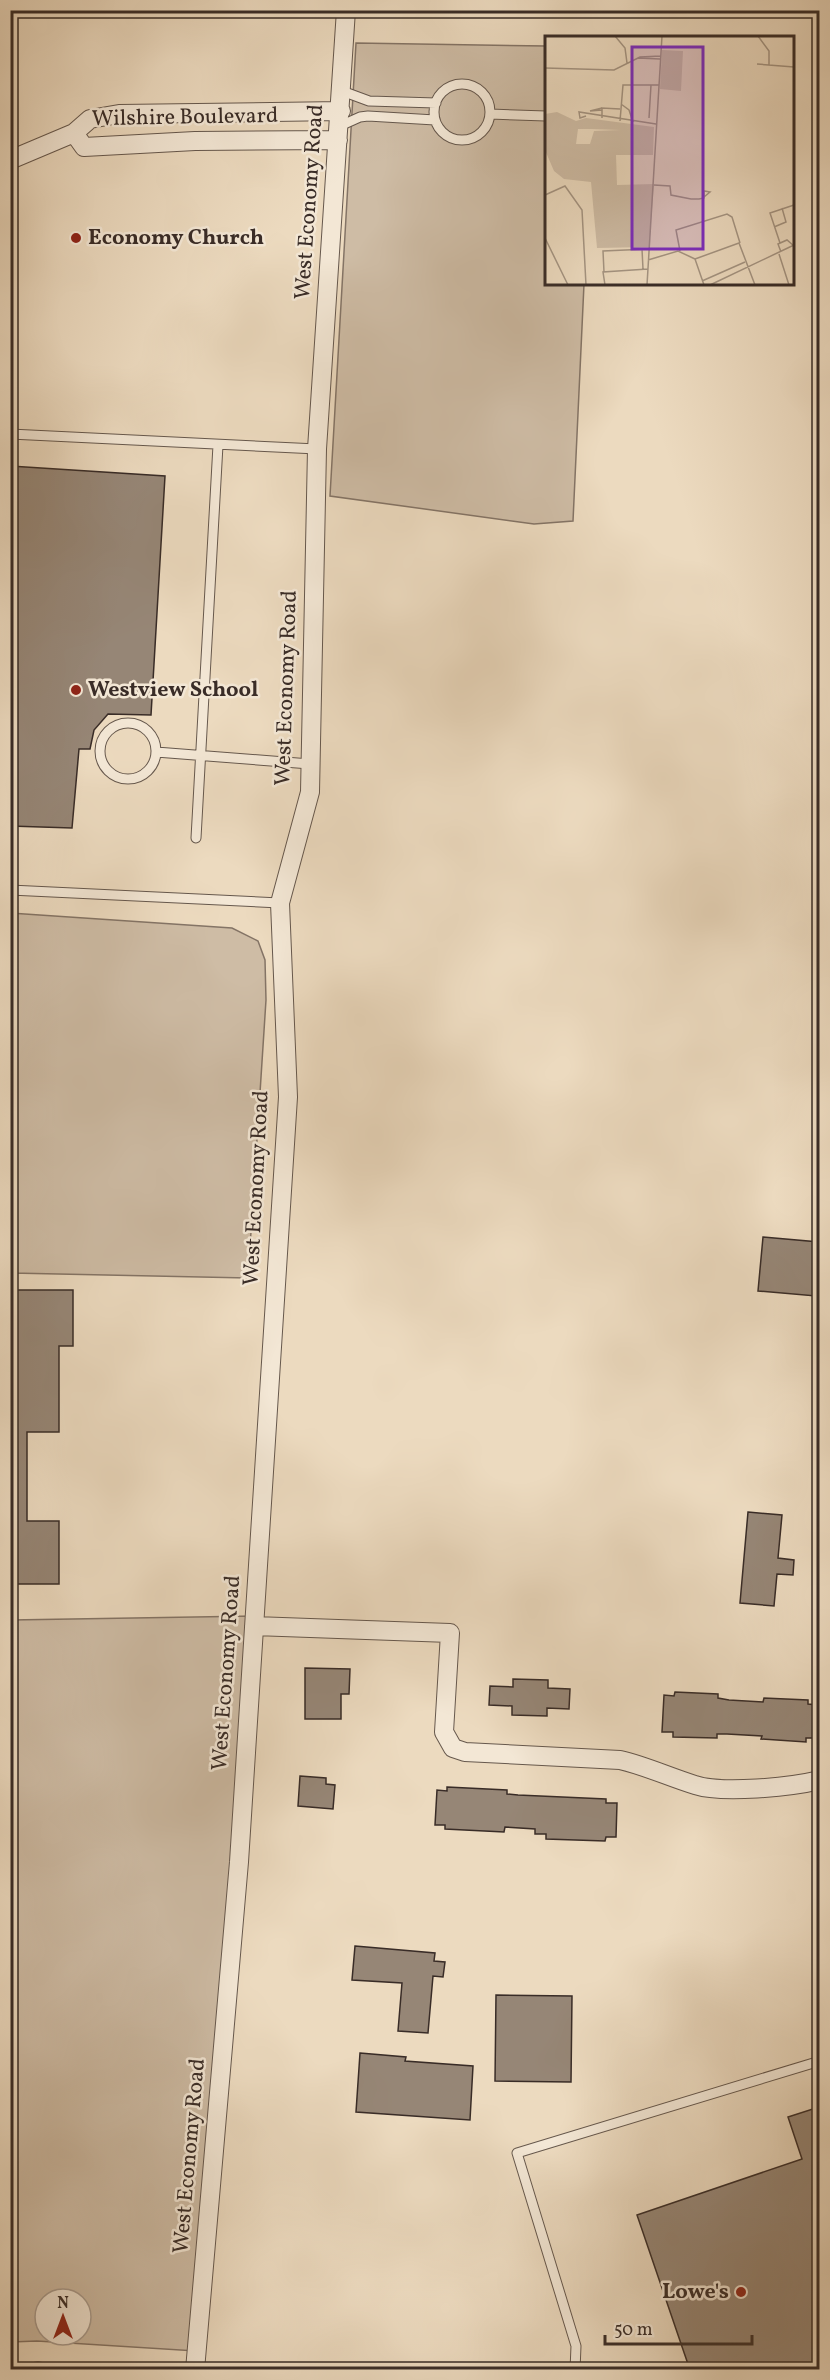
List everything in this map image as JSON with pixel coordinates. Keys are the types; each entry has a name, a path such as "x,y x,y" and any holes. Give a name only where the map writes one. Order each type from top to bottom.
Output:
{"street":[{"name":"West Economy Road","path":"195,2370 236,1896 288,1097 280,903 310,792 317,449 346,10"},
{"name":"Wilshire Boulevard","path":"10,160 74,134 90,119 119,114 339,126"},
{"name":"Wilshire Boulevard","path":"74,134 84,147 195,141 339,126"},
{"path":"254,1626 450,1633 444,1732 453,1748 465,1752 620,1760 642,1765 697,1786 714,1788 790,1787 819,1780"}],"lane":[{"path":"464,84 481,92 487,99 490,114 480,134 463,140 446,135 435,120 436,103 446,89 464,84"},
{"path":"342,91 369,101 436,103"},
{"path":"490,114 545,116"},
{"path":"339,126 368,116 435,120"},
{"path":"10,434 317,449"},
{"path":"196,838 218,445"},
{"path":"119,724 137,724 151,735 156,752 154,761 143,775 125,778 108,770 103,763 101,745 111,729 119,724"},
{"path":"156,752 310,764"},
{"path":"10,890 280,903"},
{"path":"575,2370 576,2346 517,2153 819,2061"},
{"path":"14,2370 38,2367 59,2370"}],"shaded area":[{"path":"356,43 545,46 545,285 584,285 573,521 534,524 330,496"},
{"path":"10,913 232,928 258,941 265,960 266,1000 248,1278 11,1273"},
{"path":"255,1616 196,2351 93,2345 93,2287 33,2287 33,2341 11,2342 11,1620"}],"building":[{"path":"10,466 165,476 151,715 108,714 94,730 90,749 79,749 72,828 10,826"},
{"path":"763,1237 819,1242 819,1275 816,1296 758,1291"},
{"path":"10,1290 73,1290 73,1346 59,1346 59,1432 27,1432 27,1521 59,1521 59,1584 10,1584"},
{"path":"748,1512 782,1515 778,1558 794,1560 793,1575 777,1574 774,1606 740,1603"},
{"path":"305,1668 350,1669 349,1694 341,1694 341,1719 305,1719"},
{"path":"513,1679 548,1680 548,1688 570,1689 569,1709 547,1708 547,1716 512,1715 512,1706 489,1705 490,1686 513,1687"},
{"path":"675,1692 718,1694 718,1698 729,1700 763,1702 764,1698 808,1700 808,1704 818,1705 816,1738 806,1738 806,1742 727,1734 717,1734 717,1738 673,1737 673,1732 662,1732 664,1695 674,1696"},
{"path":"300,1776 326,1778 326,1784 335,1785 333,1809 298,1806"},
{"path":"447,1787 507,1790 507,1794 518,1795 606,1799 606,1803 617,1803 616,1837 606,1837 605,1841 546,1839 546,1834 535,1834 535,1829 505,1827 504,1832 445,1829 445,1825 435,1825 437,1790 447,1791"},
{"path":"355,1946 435,1953 434,1961 445,1962 443,1977 433,1976 428,2033 398,2031 402,1983 352,1980"},
{"path":"496,1995 572,1996 571,2082 495,2081"},
{"path":"360,2053 406,2057 405,2061 473,2066 470,2120 356,2112"},
{"name":"Lowe's","path":"819,2107 819,2370 690,2370 637,2215 802,2159 788,2117"}],"place":[{"name":"Economy Church","path":"76,238"},
{"name":"Westview School","path":"76,690"},
{"name":"Lowe's","path":"741,2292"}]}
